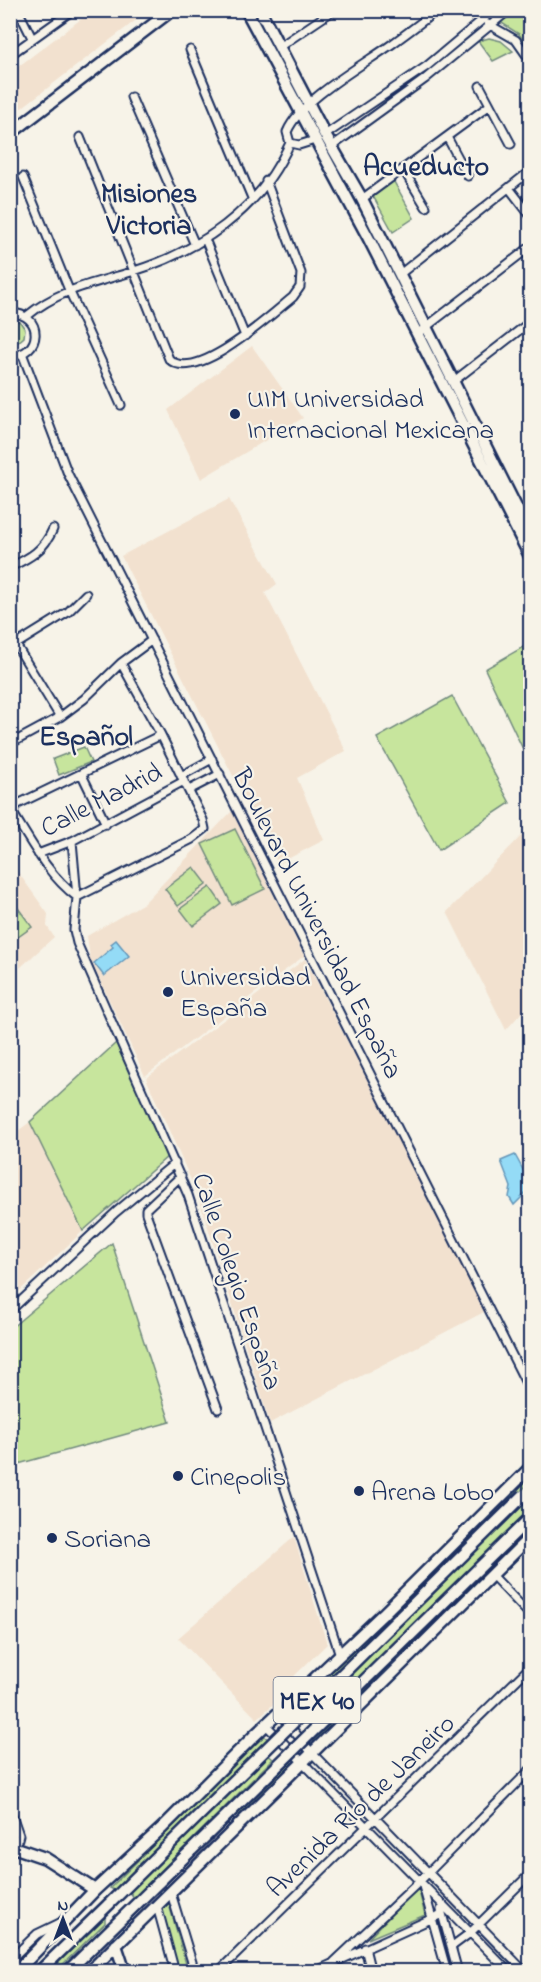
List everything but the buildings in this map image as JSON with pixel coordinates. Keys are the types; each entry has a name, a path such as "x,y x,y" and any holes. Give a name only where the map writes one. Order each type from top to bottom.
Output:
{"main road":[{"path":"10,134 172,10"},
{"path":"246,10 300,113 320,138 331,147 362,199 454,381 531,556"},
{"path":"260,10 309,104 320,138 417,334 513,512 531,535"},
{"path":"352,206 362,199"},
{"path":"14,1971 531,1468"},
{"name":"MEX 40","path":"39,1971 527,1492"},
{"name":"MEX 40","path":"67,1971 531,1518"},
{"path":"89,1971 531,1537"},
{"path":"11,1846 45,1858 95,1890"},
{"path":"116,1945 125,1971"},
{"path":"12,1959 14,1971"}],"street":[{"path":"18,10 32,39"},
{"path":"10,55 73,10"},
{"path":"279,47 334,10"},
{"path":"10,313 27,316 69,290 133,271 195,245 230,222 266,182 290,142 287,132 300,113 437,10"},
{"path":"290,142 299,145 320,138 427,66 494,10"},
{"path":"331,147 462,49 509,10"},
{"path":"481,20 516,40 531,60"},
{"path":"455,42 462,49"},
{"path":"190,50 252,198"},
{"path":"404,82 410,89"},
{"path":"480,86 511,144"},
{"path":"131,97 195,245"},
{"path":"362,199 490,105"},
{"path":"80,137 169,359 182,366 199,362 219,353 244,336 292,297 301,282 301,273 266,182"},
{"path":"447,137 468,176"},
{"path":"403,169 426,207"},
{"path":"400,274 531,171"},
{"path":"23,177 69,290 121,405"},
{"path":"509,188 531,215"},
{"path":"205,239 244,336"},
{"path":"417,334 531,247"},
{"path":"10,355 22,353 32,345 35,338 34,326 27,316"},
{"path":"454,381 531,322"},
{"name":"Boulevard Universidad España","path":"22,353 68,474 531,1391"},
{"path":"10,567 37,553 53,529"},
{"path":"13,646 68,612 86,594"},
{"path":"10,635 13,646 60,717"},
{"path":"10,744 60,717 84,699 121,663 152,640"},
{"path":"77,897 205,831 203,820 189,790 121,663"},
{"path":"77,897 62,885 38,854 14,815 13,809 18,804 161,735"},
{"name":"Calle Madrid","path":"38,854 72,841 106,824 212,759"},
{"name":"Calle Madrid","path":"189,790 219,774"},
{"path":"82,775 106,824"},
{"path":"72,841 77,897"},
{"name":"Calle Colegio España","path":"77,897 75,930 77,943 181,1176 257,1399 340,1655"},
{"path":"10,1311 117,1212 175,1163"},
{"path":"181,1176 151,1203 146,1213 218,1409"},
{"path":"492,1575 531,1615"},
{"name":"Avenida Río de Janeiro","path":"218,1971 531,1667"},
{"path":"279,1713 311,1752 525,1971"},
{"path":"266,1725 509,1971"},
{"path":"334,1962 421,1883 428,1872 531,1770"},
{"path":"10,1809 19,1834 18,1839 11,1846"},
{"path":"452,1947 471,1933 531,1874"},
{"path":"421,1883 447,1971"},
{"path":"171,1893 195,1971"},
{"path":"438,1900 458,1971"},
{"path":"157,1906 175,1971"},
{"path":"314,1971 442,1914"},
{"path":"12,1959 44,1930 64,1921"},
{"path":"365,1948 372,1971"}],"shaded area":[{"path":"93,10 148,11 11,116 11,72"},
{"name":"UIM Universidad Internacional Mexicana","path":"252,346 303,418 201,479 168,410"},
{"path":"229,499 277,584 265,593 346,751 297,778 324,840 278,864 121,556"},
{"path":"232,811 304,956 145,1076 90,959 87,936 144,903"},
{"path":"530,827 530,1003 506,1030 447,912"},
{"path":"10,861 48,914 47,926 54,937 11,976"},
{"path":"305,959 486,1311 270,1423 198,1196 146,1078"},
{"path":"30,1122 83,1231 11,1299 10,1124 15,1133"},
{"path":"294,1537 327,1644 285,1685 289,1690 257,1719 178,1638"}],"green space":[{"path":"517,10 530,11 530,49 519,34 500,22"},
{"path":"489,38 501,41 513,51 493,61 478,41"},
{"path":"393,180 414,218 393,232 373,196"},
{"path":"11,321 20,322 25,329 24,337 17,343 11,342"},
{"path":"530,643 530,764 485,669"},
{"path":"452,696 510,803 439,850 377,738"},
{"path":"84,747 91,762 59,775 53,759"},
{"path":"235,829 265,889 232,905 202,844"},
{"path":"194,867 207,884 178,906 165,889"},
{"path":"210,887 222,904 193,926 180,909"},
{"path":"10,897 32,927 11,942 10,942"},
{"path":"116,1043 168,1156 83,1231 30,1122"},
{"path":"112,1243 170,1422 11,1466 11,1328"},
{"path":"530,1473 530,1482 457,1555 459,1545"},
{"path":"530,1493 530,1510 310,1726 307,1722 393,1629"},
{"path":"494,1559 490,1571 316,1744 312,1739"},
{"path":"366,1637 370,1640 289,1721 285,1718"},
{"path":"264,1736 268,1739 116,1891 110,1888"},
{"path":"267,1754 273,1759 134,1898 128,1889"},
{"path":"290,1760 292,1765 243,1815 236,1815"},
{"path":"418,1887 425,1915 368,1939"},
{"path":"169,1904 188,1971 178,1971 161,1911"},
{"path":"105,1916 105,1923 56,1971 44,1972 99,1918"}],"water":[{"path":"116,940 129,956 104,976 94,963 113,947 111,944"},
{"path":"515,1155 527,1177 530,1177 530,1189 514,1205 509,1197 511,1187 501,1161"}],"place":[{"name":"UIM Universidad Internacional Mexicana","path":"235,414"},
{"name":"Universidad España","path":"168,992"},
{"name":"Cinepolis","path":"178,1476"},
{"name":"Arena Lobo","path":"359,1491"},
{"name":"Soriana","path":"52,1538"}],"district":[{"name":"Acueducto","path":"426,165"},
{"name":"Misiones Victoria","path":"149,208"},
{"name":"Español","path":"86,735"}]}
